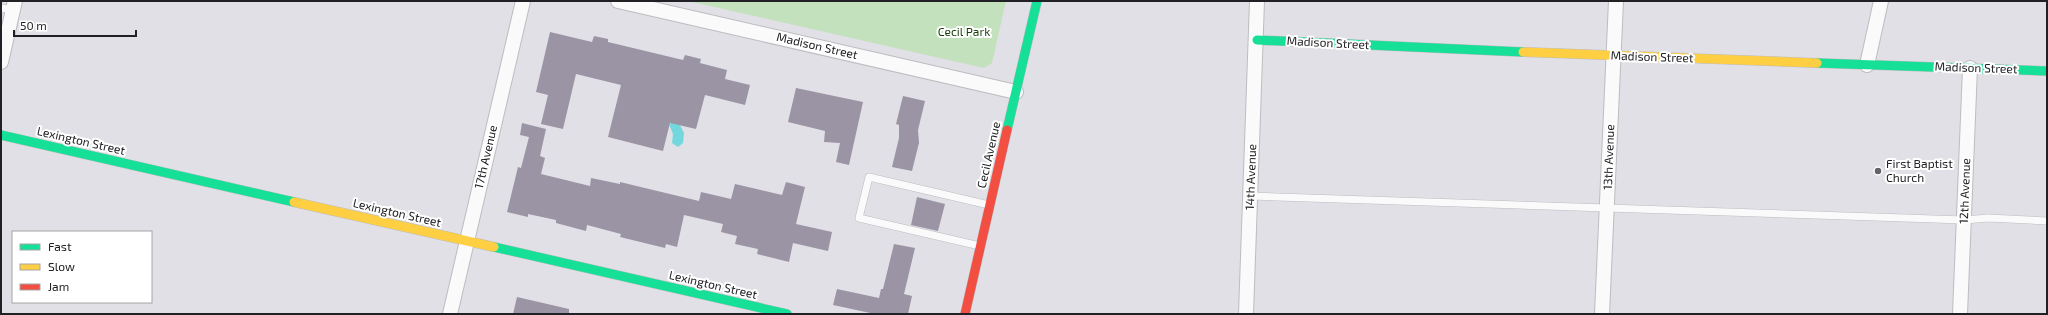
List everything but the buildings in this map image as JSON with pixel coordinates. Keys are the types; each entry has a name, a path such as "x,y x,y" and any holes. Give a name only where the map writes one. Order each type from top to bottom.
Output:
{"street":[{"name":"17th Avenue","path":"450,314 523,1"},
{"name":"Madison Street","path":"618,1 1016,92"},
{"name":"Cecil Avenue","path":"965,314 1037,1"},
{"name":"14th Avenue","path":"1246,314 1257,40 1257,1"},
{"name":"13th Avenue","path":"1602,314 1616,1"},
{"path":"1868,65 1882,1"},
{"path":"1,62 9,7"},
{"name":"Madison Street","path":"1257,40 1613,56 2047,71"},
{"name":"12th Avenue","path":"1960,314 1970,68"},
{"name":"Lexington Street","path":"1,135 787,314"}],"lane":[{"path":"980,246 859,218 869,177 990,205"},
{"path":"1251,196 1607,209 1964,220 1988,218 2047,221"}],"green space":[{"name":"Cecil Park","path":"688,1 1006,1 992,63 984,68"}],"water":[{"path":"678,121 684,133 683,143 678,147 672,143 673,134 669,124"}],"traffic: fast":[{"path":"1007,130 1037,1"},
{"path":"1257,40 1523,52"},
{"path":"1817,63 2047,71"},
{"path":"1,135 294,202"},
{"path":"494,247 787,314"}],"traffic: slow":[{"path":"1523,52 1817,63"},
{"path":"294,202 494,247"}],"traffic: jam":[{"path":"965,314 1007,130"}],"place":[{"name":"First Baptist Church","path":"1878,171"}]}
